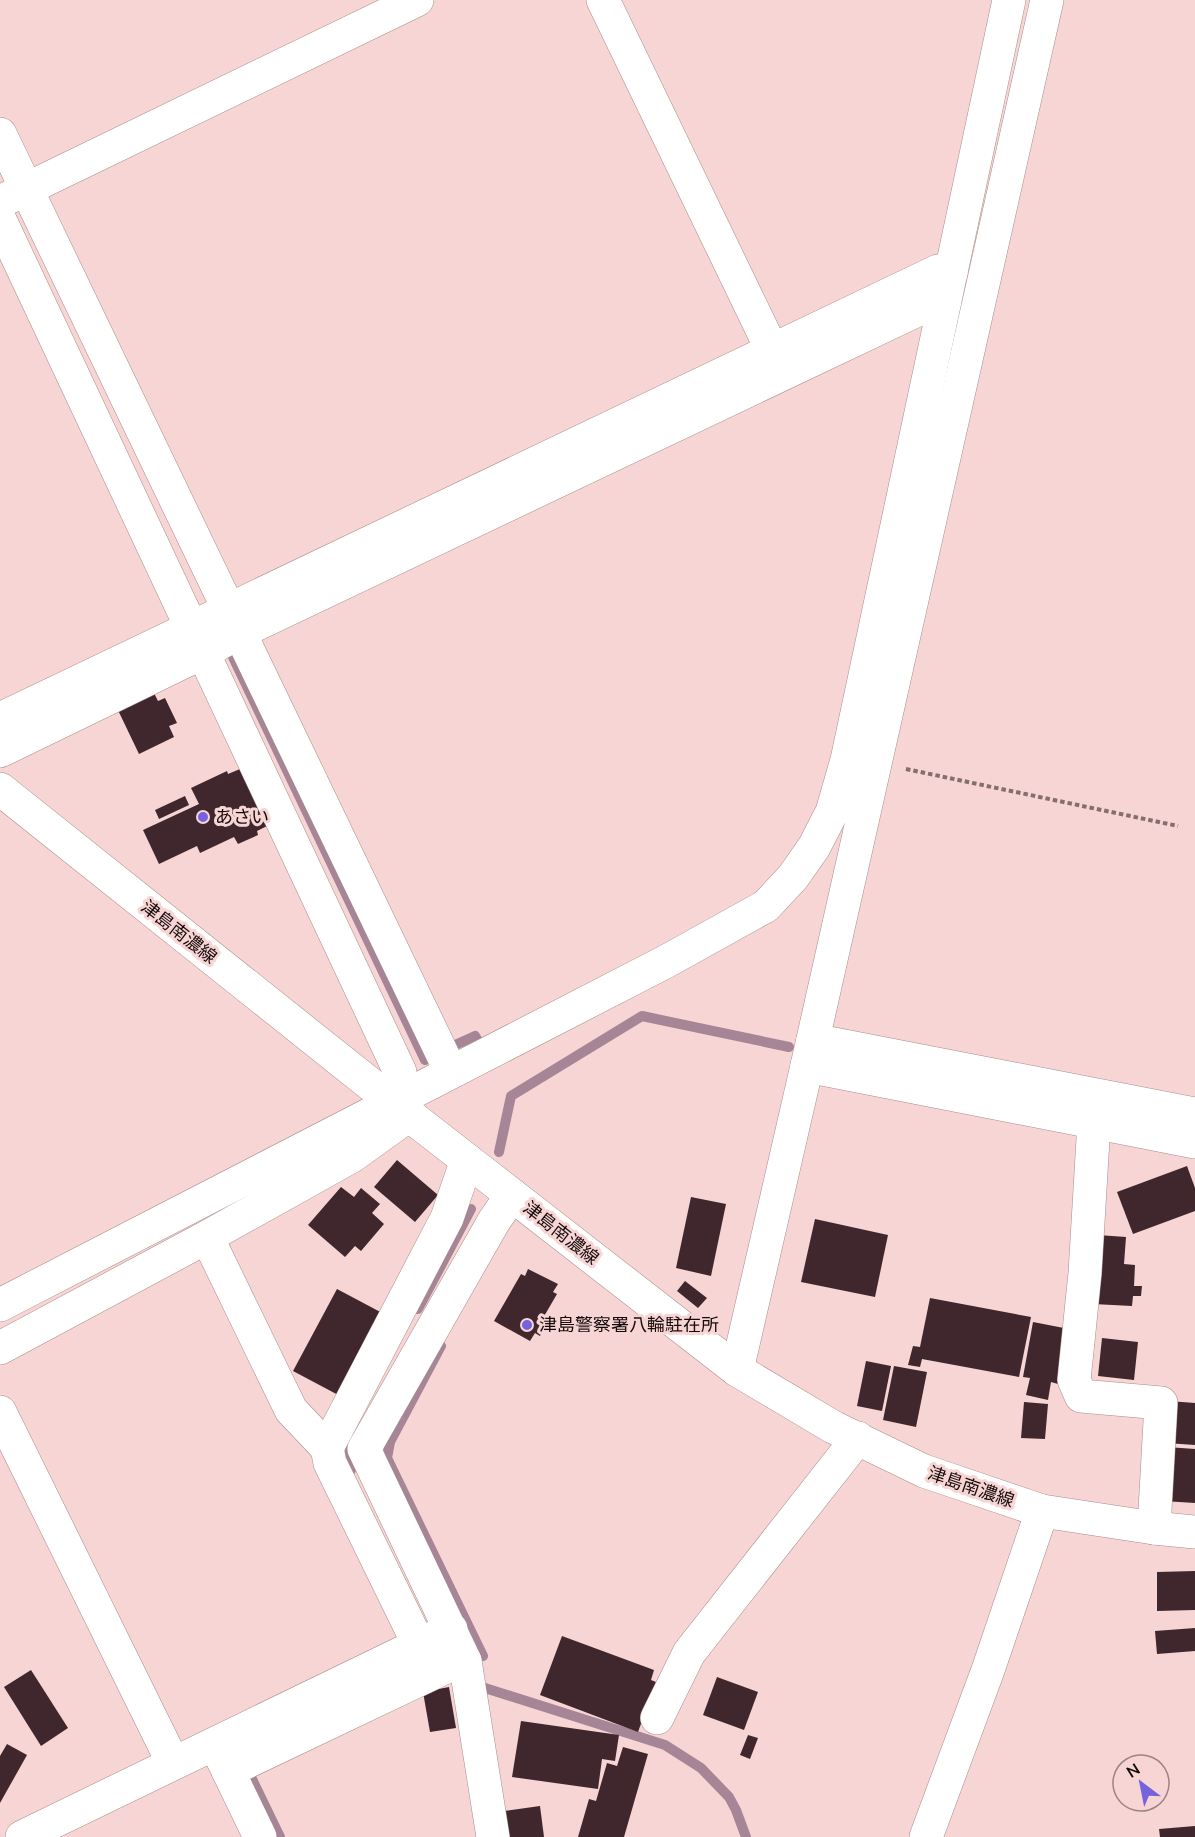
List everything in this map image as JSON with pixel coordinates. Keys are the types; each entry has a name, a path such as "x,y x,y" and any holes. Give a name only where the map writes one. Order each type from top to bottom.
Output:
{"street":[{"path":"13,195 417,0"},
{"path":"603,0 772,350"},
{"path":"0,1348 352,1156 401,1108 451,1072 667,961 766,906 793,877 814,847 832,812 847,760 1009,0"},
{"path":"737,1370 1047,0"},
{"path":"0,134 13,195 233,621 451,1072"},
{"path":"0,220 400,1072 401,1108"},
{"path":"0,751 198,639 772,350 938,271 951,273"},
{"path":"233,621 932,303 944,304"},
{"path":"0,718 198,639"},
{"name":"津島南濃線","path":"0,789 401,1108 737,1370 833,1427 924,1471 1042,1511 1195,1532"},
{"path":"810,1053 1195,1114"},
{"path":"810,1053 1094,1122 1195,1142"},
{"path":"0,1305 401,1108"},
{"path":"1094,1122 1085,1273 1074,1380 1081,1396 1161,1402 1154,1528"},
{"path":"327,1448 447,1218 467,1160"},
{"path":"494,1837 465,1661 364,1449 494,1221 512,1195"},
{"path":"207,1237 291,1410 327,1448 330,1463 419,1645"},
{"path":"0,1412 173,1763"},
{"path":"657,1718 689,1653 858,1438"},
{"path":"926,1837 988,1670 1042,1511"},
{"path":"22,1837 173,1763 221,1757 258,1739 419,1645 451,1629"},
{"path":"258,1739 465,1661"},
{"path":"221,1757 260,1837"}],"path":[{"path":"876,763 1178,826"}],"building":[{"path":"152,689 158,701 165,698 177,723 169,726 174,737 139,754 116,706"},
{"path":"240,769 245,781 249,780 269,825 257,831 258,835 238,844 234,837 200,853 197,846 159,864 143,830 199,804 191,788 227,771 228,774"},
{"path":"185,796 189,805 159,819 155,810"},
{"path":"397,1160 438,1195 415,1222 374,1187"},
{"path":"1187,1166 1195,1188 1195,1211 1133,1234 1117,1192"},
{"path":"341,1187 354,1197 361,1188 380,1204 372,1213 384,1224 361,1251 355,1246 345,1257 308,1225"},
{"path":"691,1197 726,1204 711,1276 676,1268"},
{"path":"815,1219 888,1235 875,1297 801,1282"},
{"path":"1098,1235 1126,1237 1124,1264 1135,1265 1134,1286 1142,1286 1141,1296 1133,1296 1132,1306 1093,1304"},
{"path":"528,1269 558,1284 553,1292 557,1294 539,1325 544,1328 540,1336 535,1333 530,1341 494,1321 521,1274 525,1276"},
{"path":"685,1281 707,1298 698,1308 677,1291"},
{"path":"337,1289 386,1315 342,1397 293,1371"},
{"path":"930,1298 1031,1317 1019,1377 922,1359 920,1367 908,1365 913,1346 920,1347"},
{"path":"1033,1322 1069,1329 1058,1384 1051,1382 1048,1400 1026,1395 1030,1378 1023,1377"},
{"path":"1102,1338 1138,1342 1134,1380 1098,1376"},
{"path":"866,1361 891,1366 882,1411 857,1406"},
{"path":"894,1366 927,1372 916,1427 883,1420"},
{"path":"1169,1401 1195,1403 1195,1445 1166,1443"},
{"path":"1024,1402 1048,1404 1045,1439 1021,1438"},
{"path":"1167,1447 1195,1449 1195,1503 1163,1501"},
{"path":"1195,1571 1195,1610 1157,1611 1157,1572"},
{"path":"1195,1628 1195,1651 1157,1654 1155,1631"},
{"path":"562,1636 654,1670 651,1680 656,1682 638,1732 540,1695"},
{"path":"31,1670 68,1728 41,1746 4,1687"},
{"path":"717,1677 758,1692 744,1730 703,1715"},
{"path":"449,1687 456,1728 430,1732 423,1692"},
{"path":"521,1721 619,1735 615,1761 602,1759 598,1789 512,1777"},
{"path":"748,1735 758,1738 750,1759 740,1755"},
{"path":"7,1744 27,1755 0,1803 0,1756"},
{"path":"623,1747 648,1754 624,1837 578,1837 589,1799 596,1801 607,1763 617,1766"},
{"path":"540,1806 544,1837 508,1837 504,1811"},
{"path":"1195,1826 1195,1837 1160,1837 1159,1829"}],"waterway":[{"path":"233,657 425,1060"},
{"path":"499,1152 511,1096 642,1016 789,1047"},
{"path":"455,1045 475,1036 480,1044"},
{"path":"418,1309 471,1209"},
{"path":"441,1346 390,1442 387,1458 483,1656"},
{"path":"351,1470 347,1452 352,1434"},
{"path":"485,1688 665,1745 701,1768 729,1797 746,1837"},
{"path":"251,1777 280,1837"}],"place":[{"name":"あさい","path":"203,817"},
{"name":"津島警察署八輪駐在所","path":"527,1325"}]}
